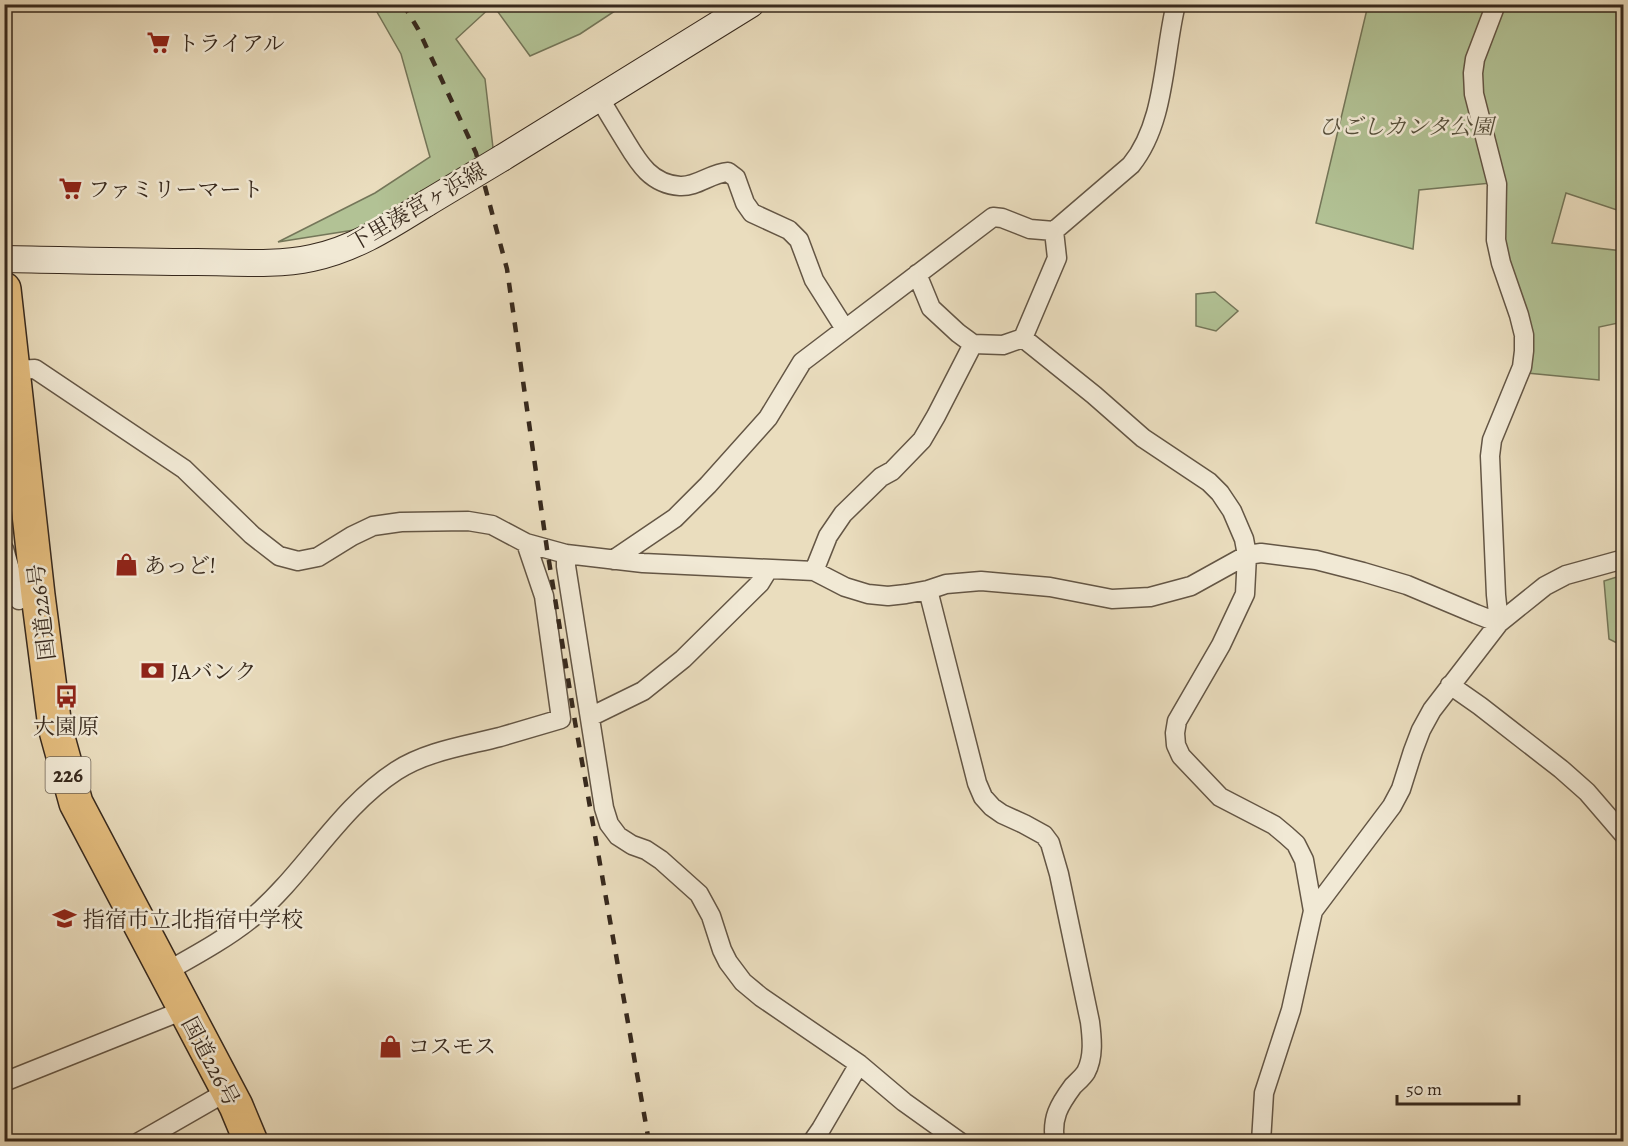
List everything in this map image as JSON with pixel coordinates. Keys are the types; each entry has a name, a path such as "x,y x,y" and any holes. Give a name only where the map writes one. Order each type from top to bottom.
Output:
{"highway":[{"name":"国道226号","path":"4,289 14,370 20,600 76,803 228,1091 251,1142"}],"main road":[{"name":"下里湊宮ヶ浜線","path":"4,259 293,261 313,258 355,245 373,237 751,4"}],"street":[{"path":"613,560 675,518 768,418 802,362 844,329 993,217 1002,218 1030,229 1054,231 1131,165 1141,153 1150,132 1163,83 1176,4"},
{"path":"1496,4 1475,59 1474,94 1497,184 1496,240 1501,264 1520,315 1524,335 1522,367 1492,440 1490,456 1499,622"},
{"path":"599,97 640,165 654,178 680,186 693,184 720,172 728,172 736,178 745,203 752,213 789,230 799,240 814,280 844,329"},
{"path":"917,274 931,308 958,333 973,344 1003,345 1023,338 1057,258 1054,231"},
{"path":"1023,338 1143,438 1209,482 1232,511 1244,539 1247,555 1245,594 1221,645 1177,721 1175,733 1176,745 1181,756 1220,797 1274,825 1296,844 1304,860 1313,911 1291,1010 1264,1093 1261,1142"},
{"path":"814,571 828,536 843,514 880,477 892,471 922,440 973,344"},
{"path":"14,370 35,369 184,469 252,535 279,556 298,561 318,557 373,526 401,522 468,521 492,525 526,543 566,554 613,560 814,571 845,587 868,594 888,596 928,590 946,584 981,581 1050,587 1112,599 1150,597 1191,586 1247,555 1261,553 1316,560 1407,585 1499,622"},
{"path":"164,973 210,947 252,917 286,884 357,804 378,784 398,770 449,748 561,719 544,596 526,543"},
{"path":"4,549 20,600"},
{"path":"566,554 604,808 609,824 618,836 661,860 699,894 711,916 722,950 743,982 761,997 859,1064 904,1102 960,1142"},
{"path":"1313,911 1392,806 1401,789 1421,730 1432,710 1499,622 1545,586 1566,576 1623,559"},
{"path":"590,717 643,691 683,659 760,583 768,570"},
{"path":"928,590 977,783 983,797 1002,814 1044,835 1050,843 1059,873 1090,1022 1092,1042 1091,1058 1086,1073 1056,1111 1053,1124 1055,1142"},
{"path":"1450,685 1561,769 1587,792 1623,835"},
{"path":"4,1082 184,1010"},
{"path":"812,1142 859,1064"},
{"path":"139,1142 228,1091"}],"green space":[{"path":"373,5 493,5 456,39 485,79 495,165 354,230 278,242 375,193 430,157 401,54"},
{"path":"493,5 624,5 580,34 530,56"},
{"name":"ひごしカンタ公園","path":"1368,5 1623,5 1623,212 1566,193 1552,243 1623,251 1623,322 1599,327 1599,380 1527,373 1501,250 1491,183 1419,190 1413,249 1316,223"},
{"path":"1215,292 1238,311 1216,331 1196,326 1196,294"},
{"path":"1624,575 1623,646 1609,639 1604,581"}],"railway":[{"path":"403,4 418,29 476,153 507,269 547,549 575,722 649,1142"}],"place":[{"name":"トライアル","path":"159,43"},
{"name":"ファミリーマート","path":"70,189"},
{"name":"あっど!","path":"126,565"},
{"name":"JAバンク","path":"153,671"},
{"name":"大園原","path":"66,697"},
{"name":"指宿市立北指宿中学校","path":"65,919"},
{"name":"コスモス","path":"390,1046"}]}
